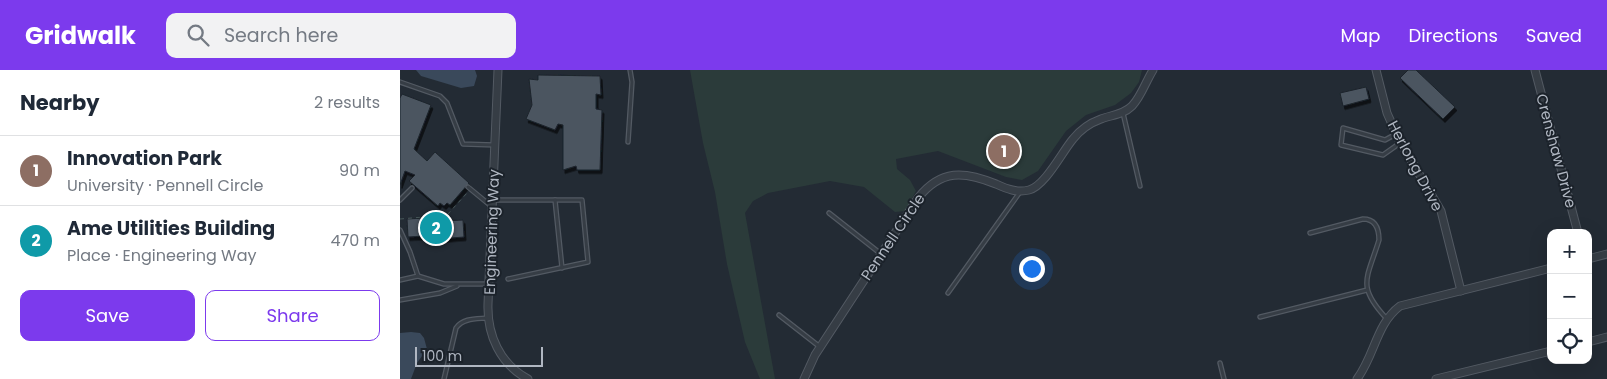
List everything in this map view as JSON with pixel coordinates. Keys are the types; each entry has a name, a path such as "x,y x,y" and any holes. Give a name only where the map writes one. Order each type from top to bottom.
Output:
{"street":[{"name":"Engineering Way","path":"498,70 489,318 492,333 501,355 521,375 528,379"},
{"path":"1020,192 1037,187 1072,140 1083,129 1102,119 1123,113 1135,102 1153,70"},
{"name":"Herlong Drive","path":"1376,70 1387,113 1400,143 1441,211 1461,290"},
{"name":"Crenshaw Drive","path":"1535,70 1577,229"},
{"name":"Pennell Circle","path":"804,379 820,347 918,198 931,184 955,175 965,175 1020,192"},
{"path":"1592,258 1607,254"},
{"path":"1357,379 1366,365 1381,328 1392,312 1409,303 1547,269"},
{"path":"1592,341 1607,337"},
{"path":"1436,379 1547,352"}],"lane":[{"path":"628,142 632,82 630,70"},
{"path":"400,82 440,96 447,104 463,144 495,146"},
{"path":"1123,113 1140,186"},
{"path":"1396,134 1385,140 1343,128 1341,145 1383,155 1400,143"},
{"path":"400,200 412,188"},
{"path":"470,188 493,204 582,200 588,262 508,278"},
{"path":"948,293 1020,192"},
{"path":"555,200 562,268"},
{"path":"829,213 881,254"},
{"path":"1310,233 1363,219 1368,219 1375,224 1379,233 1379,240 1367,278 1367,290 1372,303 1387,319"},
{"path":"400,230 418,276"},
{"path":"400,280 418,276 444,284 489,284"},
{"path":"400,300 440,293 460,284"},
{"path":"1260,317 1367,290"},
{"path":"779,315 820,347"},
{"path":"444,379 456,328 467,320 489,318"},
{"path":"1220,363 1224,379"}],"path":[{"path":"400,219 447,215 470,188"}],"shaded area":[{"path":"690,70 1142,70 1139,82 1131,93 1115,105 1086,115 1066,131 1038,171 1022,180 1006,177 938,151 896,159 897,169 910,180 916,191 905,211 895,212 864,187 830,181 768,193 753,201 745,213 775,379 760,379 745,342 727,264 715,192 703,143"}],"water":[{"path":"416,70 475,70 477,76 474,86 461,88 421,76"},
{"path":"400,333 420,333 424,338 427,349 417,363 411,379 400,379"}],"building":[{"path":"1408,70 1416,70 1455,107 1443,119 1400,78"},
{"path":"538,75 600,76 601,95 596,94 596,109 602,110 600,170 577,170 576,166 563,170 563,125 558,124 555,130 526,119 532,105 529,79 538,80"},
{"path":"1366,87 1369,99 1343,106 1340,93"},
{"path":"402,94 431,105 414,149 427,161 435,152 469,183 450,205 447,203 444,206 440,203 438,206 409,181 415,175 405,171 400,185 400,98"},
{"path":"443,217 443,221 463,220 464,237 426,240 425,236 408,237 407,219"}],"place":[{"name":"Innovation Park","path":"1004,151"},
{"name":"Ame Utilities Building","path":"436,228"}]}
